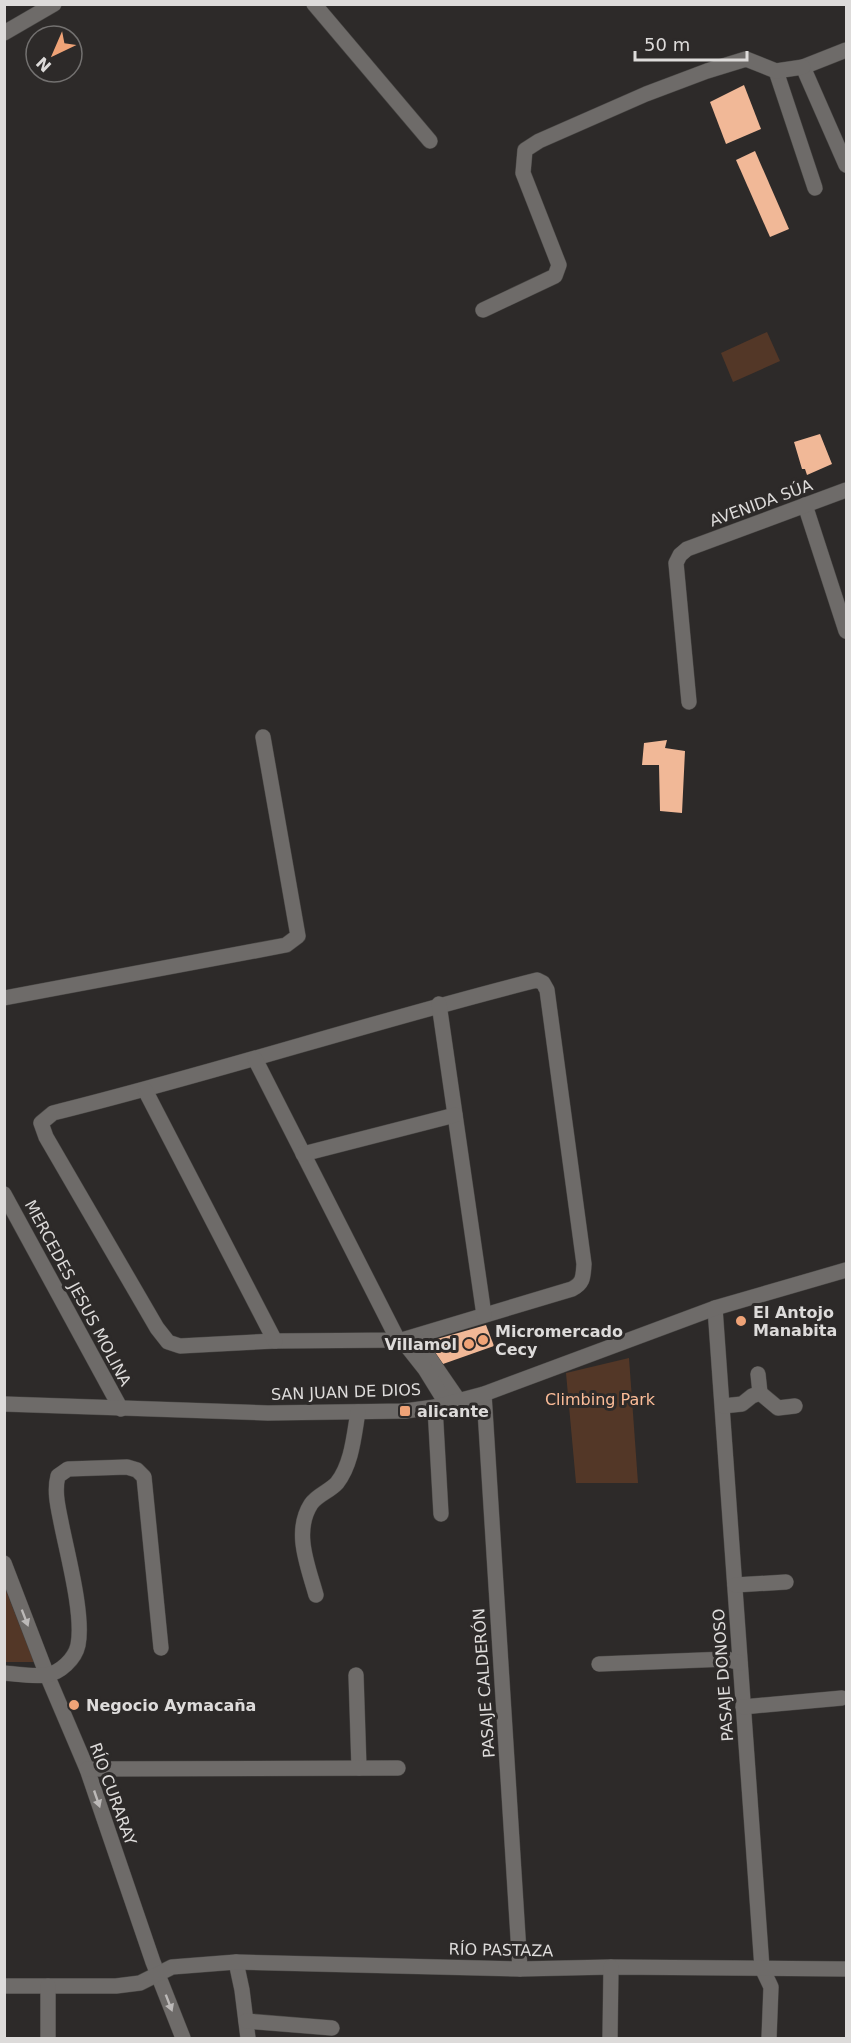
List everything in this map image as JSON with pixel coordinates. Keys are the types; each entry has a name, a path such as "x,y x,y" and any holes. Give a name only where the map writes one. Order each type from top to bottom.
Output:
{"street":[{"path":"4,33 54,4"},
{"path":"314,4 430,141"},
{"path":"483,310 555,276 559,265 523,173 525,150 539,141 625,103 707,70 746,59 776,71 803,67 846,50"},
{"path":"803,67 846,165"},
{"path":"776,71 815,188"},
{"name":"AVENIDA SÚA","path":"689,702 676,563 680,555 687,549 846,490"},
{"path":"806,505 846,631"},
{"path":"4,998 286,945 298,936 262,737"},
{"path":"537,980 543,983 547,990 584,1264 581,1284 572,1289 405,1339 275,1341 180,1346 168,1342 157,1328 46,1137 41,1123 53,1113 255,1059 439,1004 537,980"},
{"path":"439,1004 484,1315"},
{"path":"255,1059 303,1154 405,1339 447,1404 441,1514"},
{"path":"145,1090 275,1341"},
{"path":"303,1154 455,1115"},
{"name":"MERCEDES JESUS MOLINA","path":"4,1194 121,1409"},
{"name":"SAN JUAN DE DIOS","path":"4,1404 268,1413 405,1411 447,1404 484,1394 715,1308 846,1270"},
{"name":"PASAJE DONOSO","path":"715,1308 762,1968 771,1987 770,2038"},
{"path":"758,1374 760,1393 778,1408 795,1406"},
{"path":"723,1406 742,1404 760,1393"},
{"name":"PASAJE CALDERÓN","path":"484,1394 520,1969"},
{"path":"316,1594 302,1545 305,1520 312,1503 336,1484 345,1468 353,1446 358,1412"},
{"path":"4,1673 47,1675 68,1663 79,1644 76,1597 56,1497 58,1476 68,1469 127,1467 137,1470 144,1477 161,1648"},
{"name":"RÍO CURARAY","path":"4,1563 47,1675 87,1769 158,1975 183,2038"},
{"path":"735,1585 786,1582"},
{"path":"599,1664 727,1659 740,1663"},
{"path":"356,1675 359,1768"},
{"path":"743,1707 842,1698"},
{"path":"87,1769 398,1768"},
{"path":"236,1962 248,2038"},
{"name":"RÍO PASTAZA","path":"4,1986 116,1986 140,1983 172,1967 236,1962 520,1969 611,1967 846,1969"},
{"path":"610,2038 611,1967"},
{"path":"48,1986 48,2038"},
{"path":"246,2021 332,2028"}],"green space":[{"path":"767,332 780,361 733,382 721,353"},
{"name":"Climbing Park","path":"629,1358 638,1483 576,1483 566,1373"},
{"path":"5,1588 34,1662 5,1662"}],"building":[{"path":"744,85 761,129 726,144 710,102"},
{"path":"755,151 789,229 770,237 736,160"},
{"path":"820,434 832,464 807,475 805,469 802,469 794,442"},
{"path":"667,740 665,748 685,751 682,813 660,811 659,765 642,765 644,743"},
{"path":"486,1325 494,1346 443,1364 429,1349 430,1341"}],"place":[{"name":"El Antojo Manabita","path":"741,1321"},
{"name":"Micromercado Cecy","path":"483,1340"},
{"name":"Villamol","path":"469,1344"},
{"name":"alicante","path":"405,1411"},
{"name":"Negocio Aymacaña","path":"74,1705"}]}
